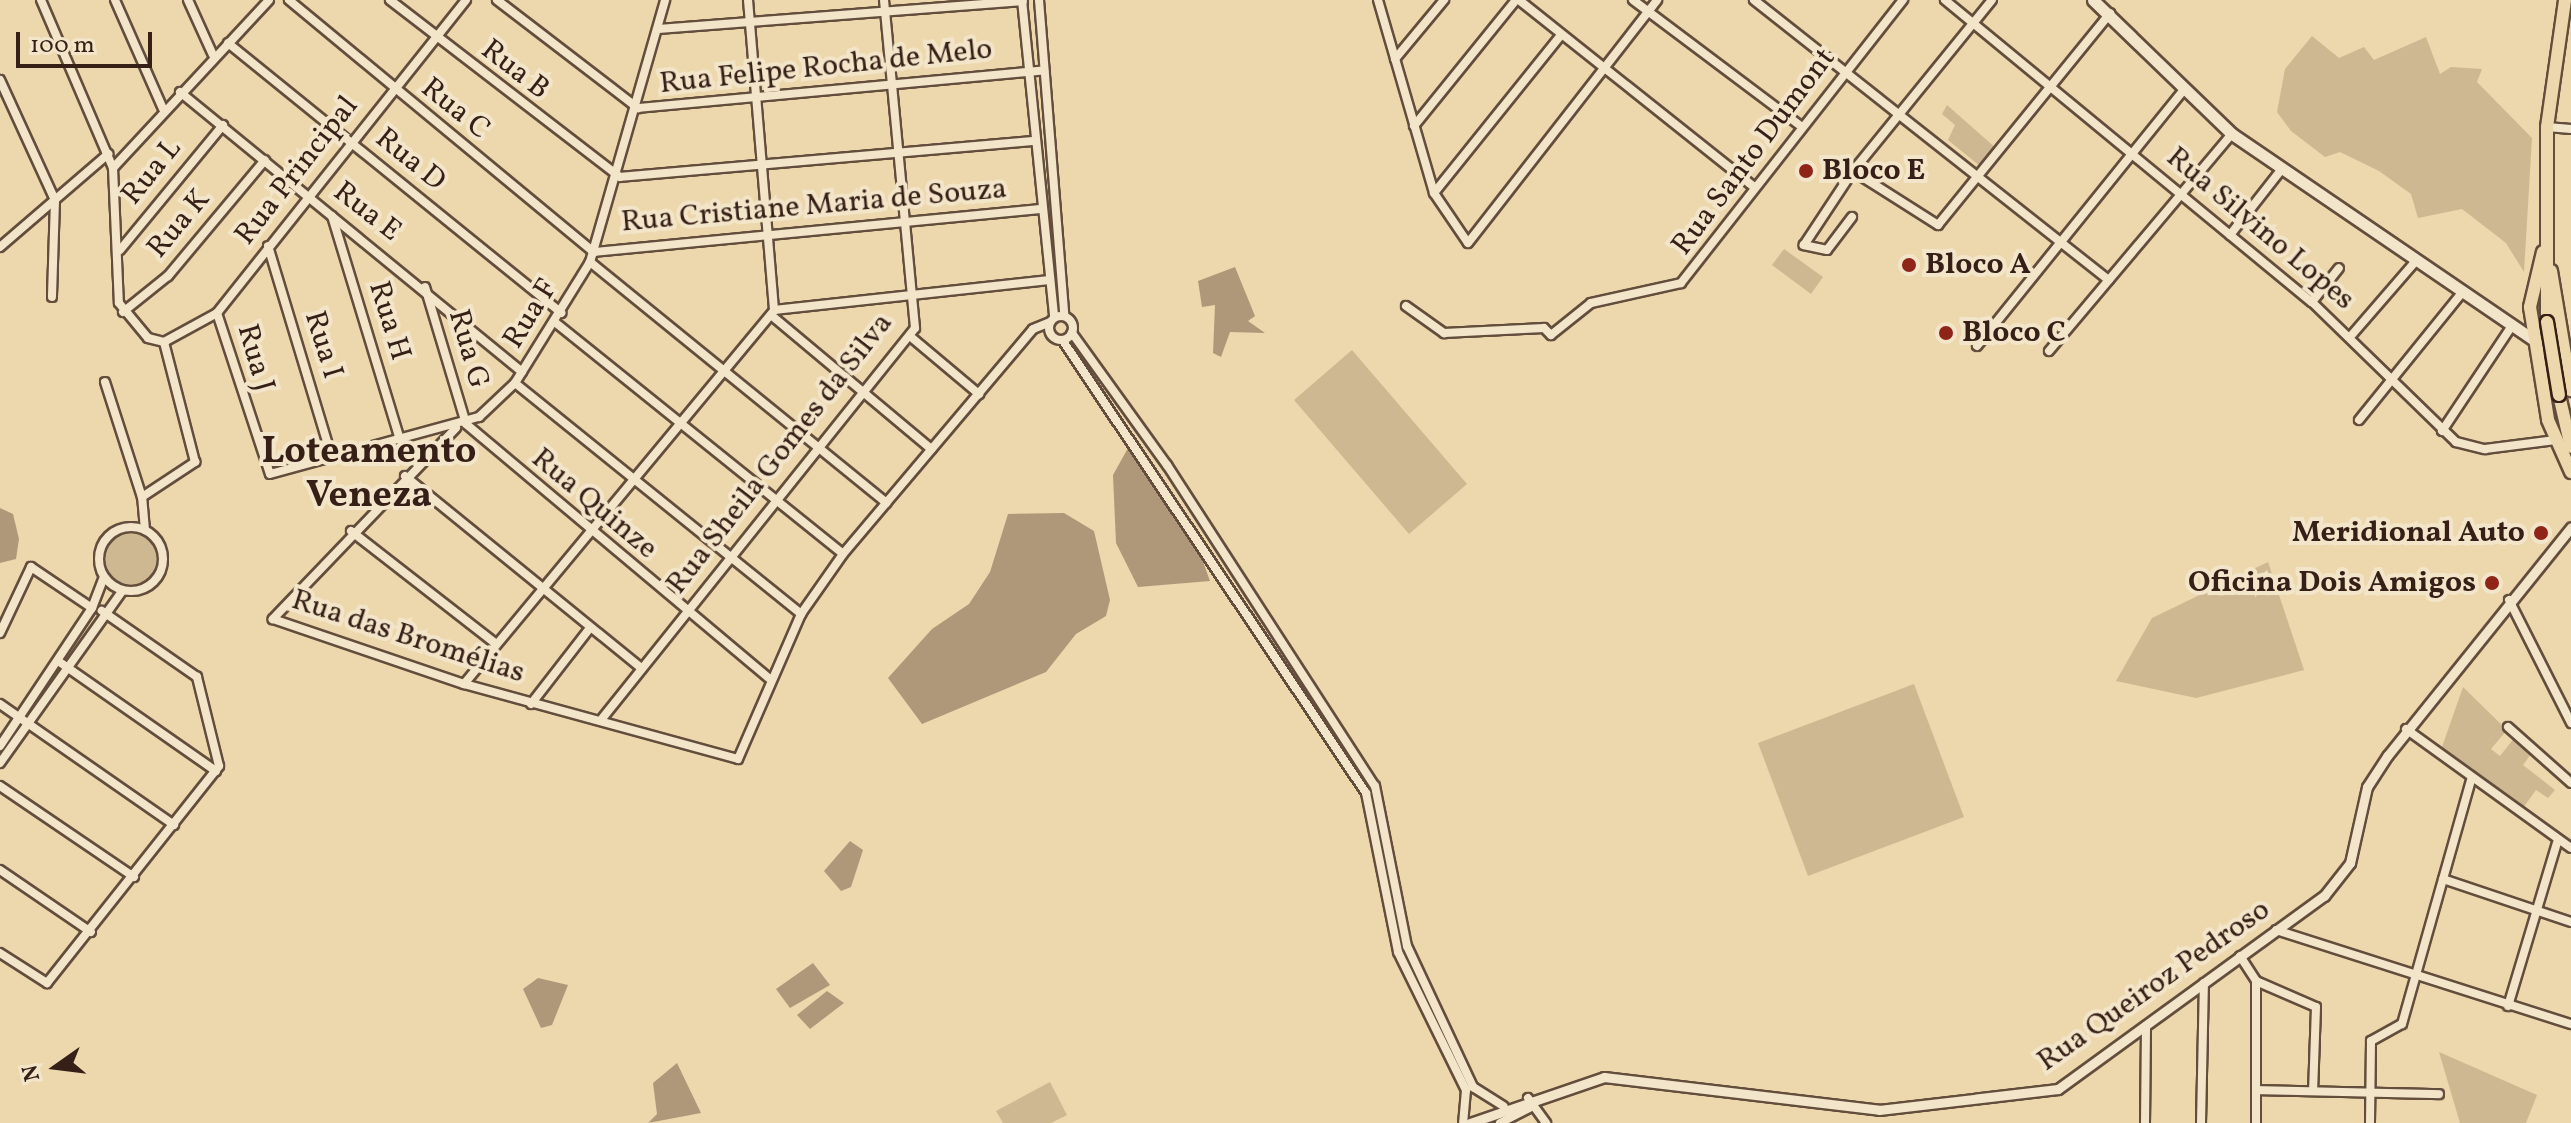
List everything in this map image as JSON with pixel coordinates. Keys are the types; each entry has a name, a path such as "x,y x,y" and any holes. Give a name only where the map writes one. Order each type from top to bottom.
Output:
{"main road":[{"path":"2093,0 2110,13 2232,134 2461,294 2568,363"},
{"path":"2565,0 2547,127 2543,252 2547,322 2565,393 2571,447"},
{"path":"2544,231 2568,363 2565,393"},
{"path":"2543,252 2530,290 2535,343 2555,440 2571,472"}],"street":[{"path":"41,0 113,168 123,312 148,338 164,342 195,462 142,497"},
{"path":"115,0 163,109"},
{"path":"188,0 213,55"},
{"name":"Rua C","path":"289,0 594,252"},
{"name":"Rua B","path":"390,0 613,173"},
{"name":"Rua Principal","path":"164,342 217,313 349,142 466,0"},
{"path":"497,0 630,106"},
{"name":"Rua F","path":"261,462 274,473 456,428 466,424 515,383 556,323 594,252 630,106 659,29 665,0"},
{"path":"748,0 772,312 931,449"},
{"name":"Rua Sheila Gomes da Silva","path":"601,720 817,443 911,337 913,293 890,85 884,0"},
{"path":"659,29 1022,0 1039,209 1052,319 1063,341 1366,793 1398,952 1466,1090 1463,1123"},
{"path":"1039,0 1064,314 1072,333 1167,465 1375,786 1407,946 1473,1087 1504,1106"},
{"path":"1378,0 1434,193 1468,243 1657,0"},
{"path":"1395,59 1444,0"},
{"path":"1414,126 1517,0 1754,187"},
{"path":"1633,0 1801,126"},
{"path":"1754,0 2109,280"},
{"name":"Rua Santo Dumont","path":"1406,306 1423,323 1460,336 1544,328 1551,335 1591,303 1688,279 1801,126 1903,0"},
{"name":"Rua Silvino Lopes","path":"1945,0 2132,150 2179,194 2312,302 2394,378 2442,431 2485,449 2555,440"},
{"path":"1852,217 1827,250 1804,245 1853,171 1992,0"},
{"path":"113,168 163,109 265,1"},
{"path":"1853,171 1932,226 1979,179 2110,13"},
{"path":"1434,193 1561,35"},
{"name":"Rua D","path":"228,43 562,313"},
{"name":"Rua Felipe Rocha de Melo","path":"630,106 756,98 1044,70"},
{"path":"0,80 55,200 52,297"},
{"path":"1977,346 2185,88"},
{"name":"Rua E","path":"180,92 425,287 522,372"},
{"name":"Rua L","path":"119,250 223,125"},
{"path":"2547,127 2571,129"},
{"path":"2049,351 2232,134"},
{"path":"613,173 760,165 1034,141"},
{"path":"0,247 108,154"},
{"name":"Rua K","path":"123,312 168,276 265,160"},
{"path":"2230,235 2281,170"},
{"name":"Rua Cristiane Maria de Souza","path":"594,252 766,238 1039,209"},
{"name":"Rua H","path":"332,216 400,440"},
{"name":"Rua I","path":"268,246 332,458"},
{"path":"590,262 817,443 887,503"},
{"path":"2350,337 2415,262"},
{"path":"2312,302 2339,268"},
{"path":"464,684 677,422 772,312 913,293 1049,280"},
{"name":"Rua G","path":"425,287 466,424"},
{"path":"2359,420 2461,294"},
{"name":"Rua J","path":"217,313 261,462"},
{"path":"769,678 801,614 843,554 1033,329 1064,314"},
{"path":"556,323 843,554"},
{"path":"2442,431 2511,327"},
{"path":"1063,341 1072,333"},
{"path":"911,337 979,394"},
{"path":"0,763 23,720 97,609 123,590 145,588 160,573 162,550 145,530 142,497 105,382"},
{"path":"515,383 801,614"},
{"name":"Rua Quinze","path":"466,424 587,532 769,678"},
{"name":"Rua das Bromélias","path":"456,428 351,531 273,619 464,684 738,759 769,678"},
{"path":"405,476 640,667"},
{"path":"97,609 104,577 99,556 108,536 128,526 145,530"},
{"name":"Rua Queiroz Pedroso","path":"1470,1123 1504,1106 1531,1102 1604,1077 1858,1109 2018,1099 2058,1089 2324,896 2350,863 2367,787 2406,729 2509,599 2571,527"},
{"path":"351,531 496,644"},
{"path":"0,633 31,567 197,677 218,752 216,771 91,932 47,983 0,953"},
{"path":"104,577 123,590"},
{"path":"2509,599 2571,723"},
{"path":"531,704 590,628"},
{"path":"61,663 216,771"},
{"path":"0,704 174,825"},
{"path":"0,746 23,720"},
{"path":"2508,727 2571,783"},
{"path":"2406,729 2557,843 2571,848"},
{"path":"2370,1123 2371,1041 2402,1024 2471,780"},
{"path":"0,786 134,877"},
{"path":"2508,1006 2557,843"},
{"path":"0,870 91,932"},
{"path":"2443,879 2571,922"},
{"path":"2276,930 2414,977 2571,1024"},
{"path":"2240,956 2256,981 2256,1123"},
{"path":"2256,981 2316,1007 2313,1091"},
{"path":"2201,1123 2204,983"},
{"path":"2145,1123 2146,1026"},
{"path":"2257,1090 2439,1094"},
{"path":"1500,1123 1531,1102 1546,1123"}],"shaded area":[{"path":"2312,36 2339,58 2364,47 2374,60 2426,37 2440,74 2451,67 2482,69 2477,82 2532,138 2524,272 2506,243 2462,209 2418,218 2411,194 2379,171 2340,152 2325,157 2291,131 2277,112 2285,69"},
{"path":"1947,105 1997,149 1980,166 1948,140 1955,125 1942,114"},
{"path":"1784,249 1823,277 1811,294 1772,265"},
{"path":"1235,267 1255,316 1248,321 1265,333 1230,332 1221,357 1213,353 1215,305 1202,307 1198,281"},
{"path":"1352,350 1467,484 1409,534 1294,400"},
{"path":"1133,439 1194,537 1210,581 1138,587 1116,543 1113,475"},
{"path":"0,508 13,514 19,539 16,559 0,563"},
{"path":"1064,513 1094,531 1110,600 1106,616 1076,634 1046,672 922,724 888,678 932,629 969,604 990,572 1008,514"},
{"path":"131,532 142,534 150,540 156,548 156,570 150,578 142,584 131,586 120,584 112,578 106,570 104,559 106,548 112,540 120,534"},
{"path":"2268,562 2304,670 2196,698 2116,681 2152,618"},
{"path":"1914,684 1964,817 1808,876 1758,743"},
{"path":"2463,687 2507,730 2491,749 2500,756 2515,737 2531,754 2523,765 2555,790 2548,798 2536,790 2523,808 2442,747"},
{"path":"850,841 863,850 851,887 841,891 824,871"},
{"path":"813,963 830,985 790,1008 776,989"},
{"path":"538,978 568,985 552,1025 541,1028 523,989"},
{"path":"827,991 844,1003 810,1029 797,1015"},
{"path":"2439,1052 2537,1095 2526,1123 2460,1123"},
{"path":"677,1063 701,1113 648,1123 657,1114 653,1083"},
{"path":"1050,1082 1067,1115 1051,1123 1003,1123 996,1111"}],"place":[{"name":"Bloco E","path":"1806,171"},
{"name":"Bloco A","path":"1909,265"},
{"name":"Bloco C","path":"1946,333"},
{"name":"Meridional Auto","path":"2541,533"},
{"name":"Oficina Dois Amigos","path":"2492,583"}],"district":[{"name":"Loteamento Veneza","path":"369,475"}]}
